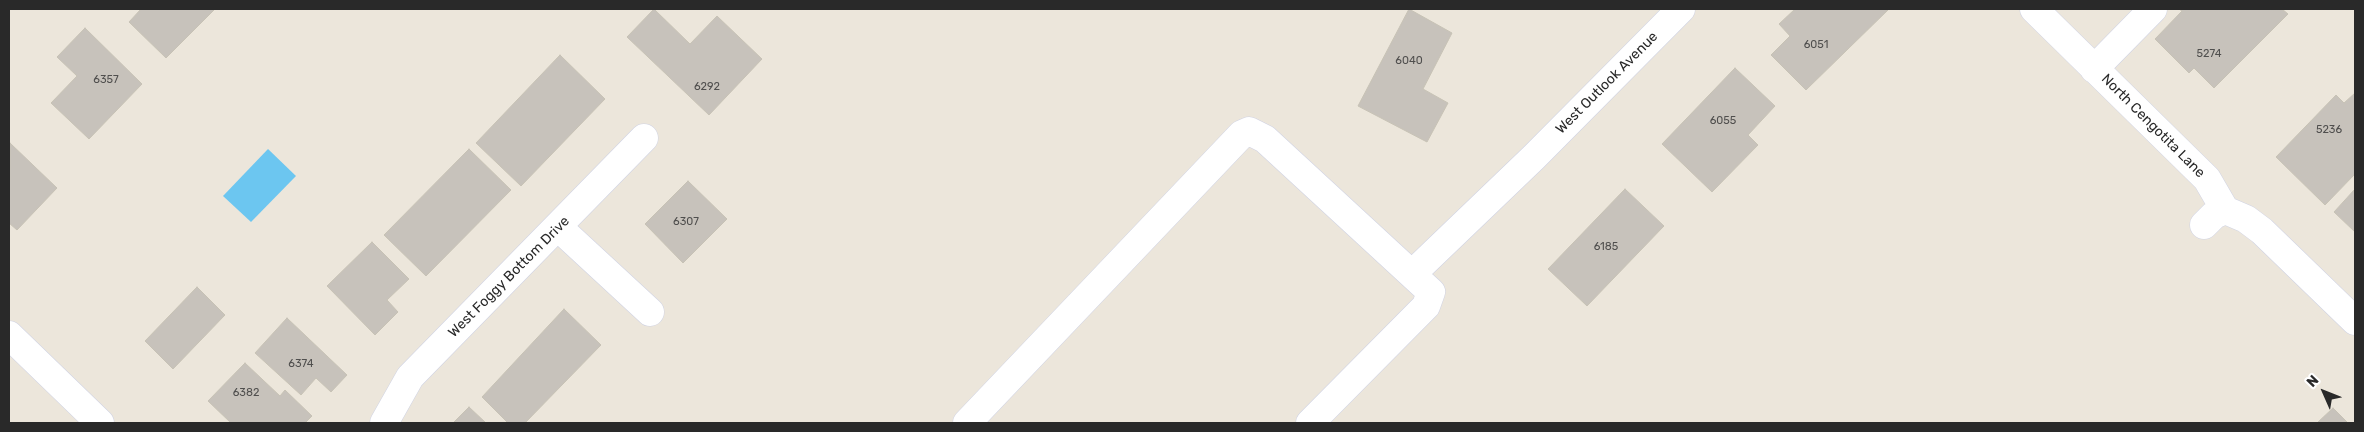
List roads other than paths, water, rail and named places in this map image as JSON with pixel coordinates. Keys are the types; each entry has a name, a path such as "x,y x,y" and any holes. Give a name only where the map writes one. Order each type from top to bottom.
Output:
{"street":[{"name":"West Outlook Avenue","path":"1412,274 1534,158 1681,9"},
{"name":"North Cengotita Lane","path":"2034,9 2207,179 2215,218 2246,220 2262,231 2355,321"},
{"name":"North Cengotita Lane","path":"2094,69 2153,9"},
{"path":"968,423 1242,134 1249,132 1265,138 1431,292 1426,306 1310,423"},
{"name":"West Foggy Bottom Drive","path":"384,423 410,377 644,138"},
{"path":"558,227 650,312"},
{"path":"9,336 100,423"}],"water":[{"path":"268,149 296,176 251,222 223,196"}]}
